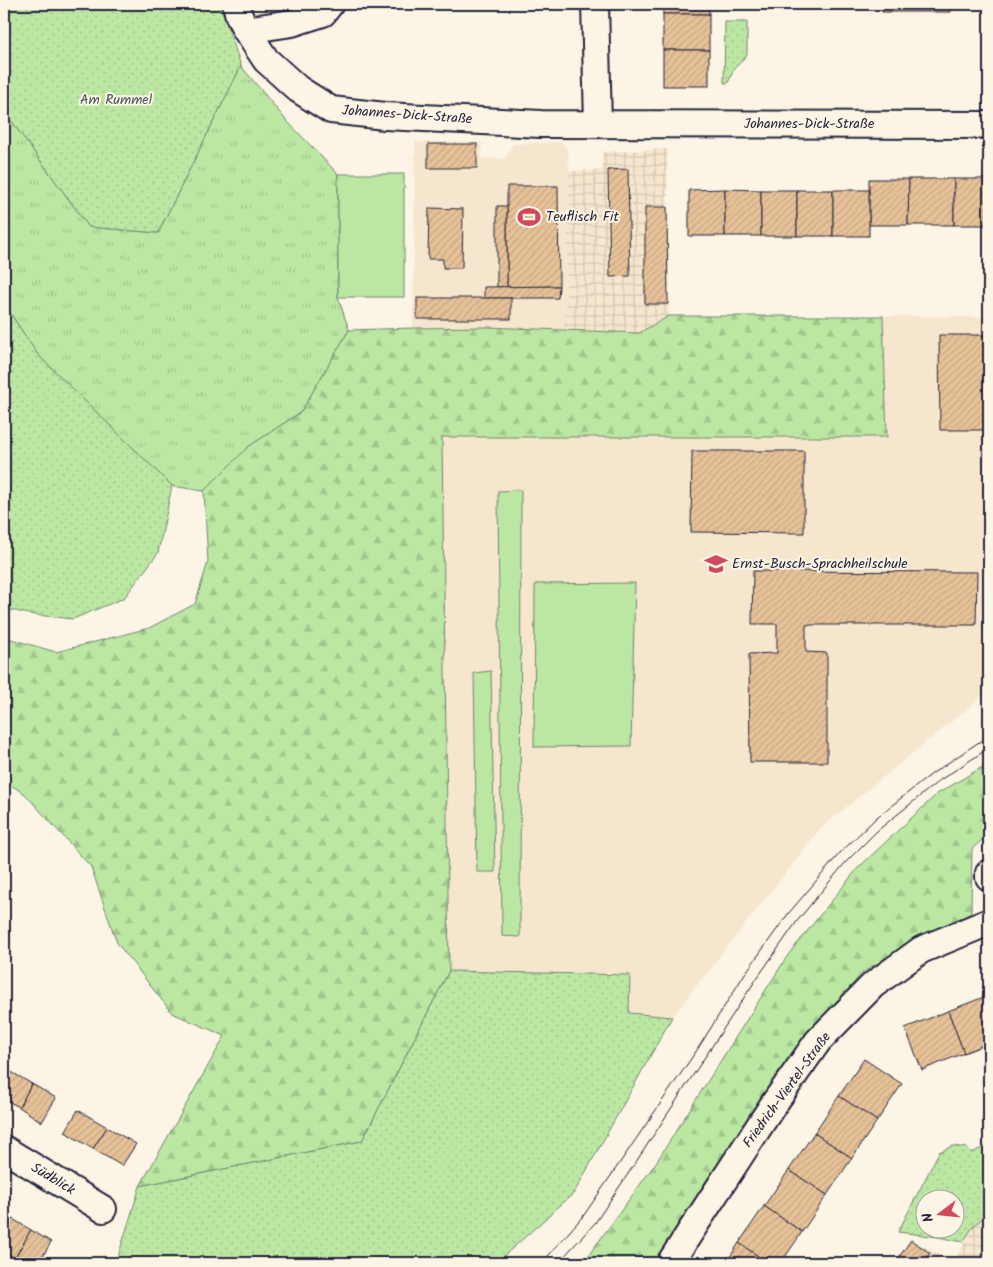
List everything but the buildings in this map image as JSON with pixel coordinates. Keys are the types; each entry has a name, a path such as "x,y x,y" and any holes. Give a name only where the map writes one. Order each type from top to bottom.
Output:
{"street":[{"name":"Johannes-Dick-Straße","path":"236,4 239,16 246,30 266,60 298,89 331,110 386,116 541,124 989,125"},
{"path":"246,30 292,23 323,14 330,4"},
{"path":"595,4 598,124"},
{"name":"Friedrich-Viertel-Straße","path":"670,1263 772,1104 818,1041 873,985 921,950 989,922"},
{"name":"Südblick","path":"4,1149 103,1209"}],"shaded area":[{"path":"415,142 482,143 482,158 505,159 513,144 561,142 568,150 565,330 487,327 413,328"},
{"path":"667,149 669,316 639,333 565,330 569,171 602,170 602,152"},
{"name":"Ernst-Busch-Sprachheilschule","path":"883,316 989,317 989,691 821,828 672,1017 629,1013 630,975 449,971 442,437 887,437"},
{"path":"989,1214 989,1263 895,1263 911,1240 954,1262 975,1224"}],"green space":[{"name":"Am Rummel","path":"4,4 220,4 241,66 158,233 89,227 4,111"},
{"path":"725,22 747,22 747,55 734,69 728,83 724,83"},
{"path":"241,66 286,120 338,174 338,297 349,330 301,412 248,447 204,491 172,486 38,355 4,304 4,111 89,227 158,233"},
{"path":"338,174 404,174 404,297 338,297"},
{"path":"4,304 38,355 172,486 158,553 124,598 73,619 28,614 4,608"},
{"path":"669,316 883,316 887,437 442,437 449,971 362,1141 140,1186 225,1036 172,1013 117,943 91,867 25,794 4,781 4,637 56,652 149,628 195,604 208,562 204,491 248,447 301,412 349,330 487,327 639,333"},
{"path":"521,490 520,937 502,936 498,491"},
{"path":"635,583 631,746 534,747 535,584"},
{"path":"491,671 495,872 477,872 474,673"},
{"path":"989,763 989,834 972,849 971,913 899,950 862,973 817,1026 659,1263 583,1263 655,1164 788,955 858,868 937,794"},
{"path":"449,971 630,975 629,1013 672,1017 574,1193 496,1263 116,1263 140,1186 362,1141"},
{"path":"989,1144 989,1214 975,1224 966,1238 966,1190 920,1190 939,1152 953,1146 967,1148 972,1153"},
{"path":"916,1197 916,1234 898,1232"}],"tram line":[{"path":"542,1263 584,1215 697,1050 744,975 788,914 840,853 877,817 933,773 989,736"},
{"path":"558,1263 595,1223 755,981 798,920 845,863 877,831 940,780 989,748"}],"place":[{"name":"Teuflisch Fit","path":"529,217"},
{"name":"Ernst-Busch-Sprachheilschule","path":"716,564"}]}
